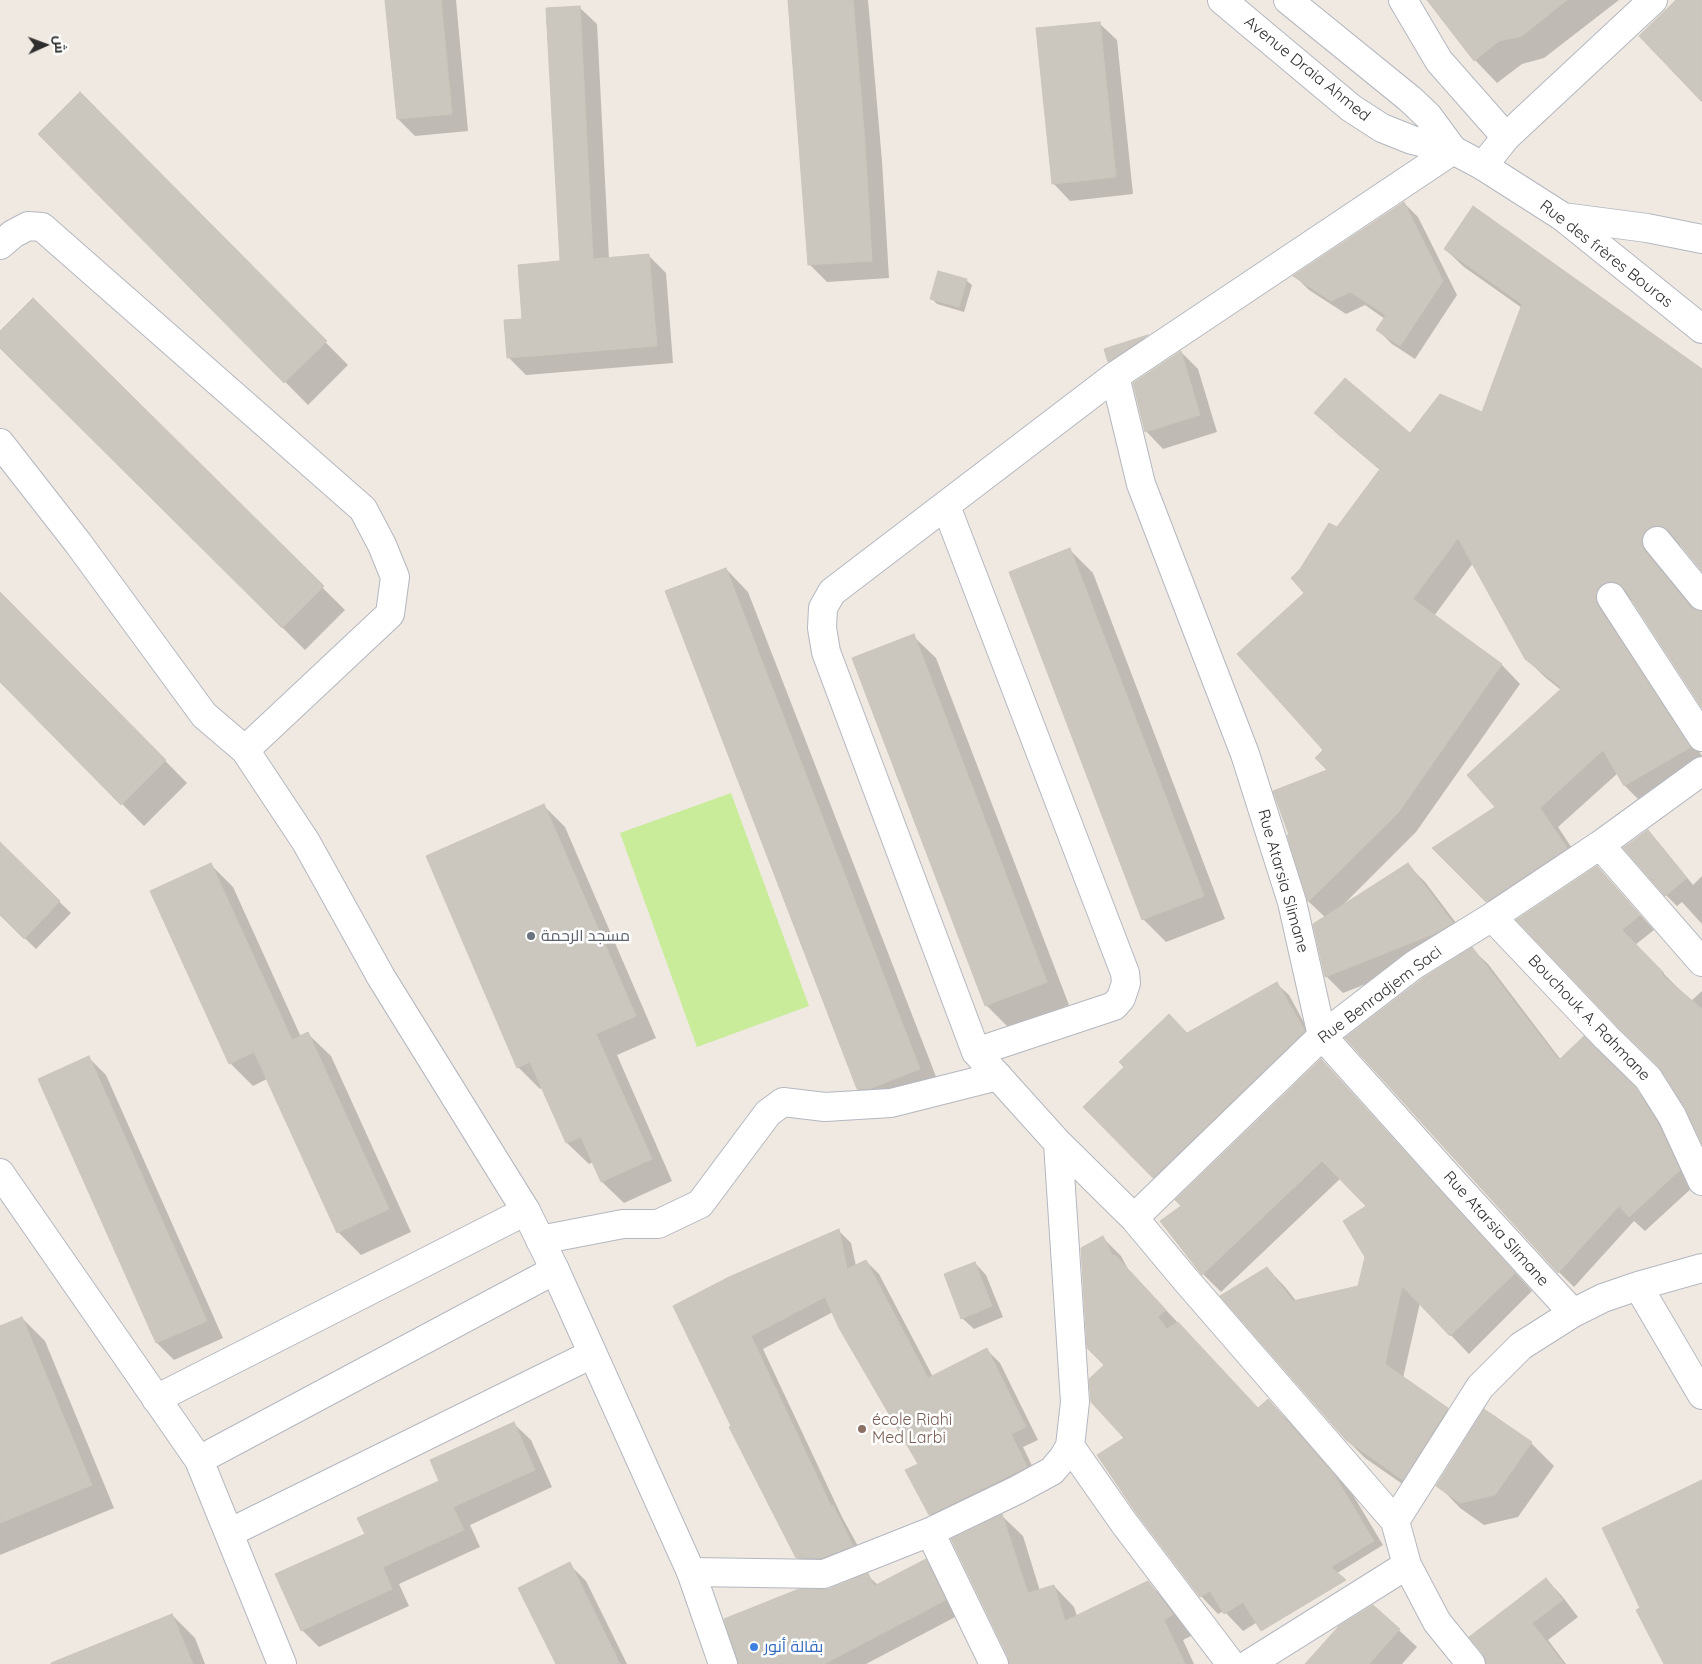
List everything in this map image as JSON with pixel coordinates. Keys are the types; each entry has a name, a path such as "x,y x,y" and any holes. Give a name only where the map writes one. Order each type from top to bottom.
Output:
{"street":[{"name":"Avenue Draia Ahmed","path":"1222,0 1351,108 1382,128 1412,140 1453,150 1482,166"},
{"name":"Avenue Draia Ahmed","path":"1288,0 1410,99 1428,116 1453,150"},
{"path":"1403,0 1439,61 1506,137"},
{"path":"1482,166 1506,137 1653,0"},
{"path":"1453,150 1115,376 832,592 823,608 822,628 826,652 976,1052 1058,1143 1134,1218 1185,1280 1396,1521 1407,1565 1437,1622 1471,1664"},
{"name":"Rue des frères Bouras","path":"1482,166 1563,217 1702,329"},
{"path":"1563,217 1647,228 1702,239"},
{"path":"0,245 28,226 42,227 363,509 382,545 395,577 390,614 245,750"},
{"name":"Rue Atarsia Slimane","path":"1115,376 1141,484 1245,754 1289,893 1322,1036 1573,1313"},
{"path":"0,443 78,543 204,715 245,750 306,842 381,977 526,1211 555,1270 692,1572 723,1664"},
{"path":"946,506 1125,973 1126,983 1120,998 1114,1006 976,1052"},
{"path":"1657,541 1702,596"},
{"path":"1611,597 1702,737"},
{"name":"Rue Benradjem Saci","path":"1134,1218 1322,1036 1414,965 1492,917 1600,844 1702,771"},
{"path":"1600,844 1702,962"},
{"name":"Bouchouk A. Rahmane","path":"1492,917 1606,1037 1648,1078 1672,1116 1702,1181"},
{"path":"540,1240 623,1224 658,1224 700,1204 768,1113 783,1102 825,1107 891,1103 998,1076"},
{"path":"692,1572 824,1574 930,1532 1052,1471 1070,1446 1075,1402 1058,1143"},
{"path":"0,1173 199,1460 282,1664"},
{"path":"156,1399 526,1211"},
{"path":"1396,1521 1480,1387 1521,1346 1573,1313 1603,1298 1702,1268"},
{"path":"199,1460 555,1270"},
{"path":"1638,1286 1702,1395"},
{"path":"229,1533 592,1354"},
{"path":"1070,1446 1124,1523 1231,1664"},
{"path":"930,1532 994,1664"},
{"path":"1260,1661 1407,1565"}],"green space":[{"path":"731,793 809,1006 697,1047 620,833"}],"building":[{"path":"385,0 441,0 452,114 397,119"},
{"path":"788,0 853,0 865,143 872,261 808,265"},
{"path":"1427,0 1567,0 1522,36 1499,41 1474,61"},
{"path":"1676,0 1702,0 1702,102 1639,36"},
{"path":"580,6 593,259 649,254 657,346 507,358 504,320 522,319 518,265 560,261 546,8"},
{"path":"1100,22 1116,177 1052,184 1036,28"},
{"path":"80,92 327,341 284,383 38,134"},
{"path":"1404,202 1443,281 1400,346 1376,330 1386,315 1350,292 1331,301 1293,276"},
{"path":"1473,206 1702,369 1702,571 1669,531 1663,527 1655,526 1648,529 1643,535 1642,543 1645,551 1690,606 1702,611 1702,708 1624,588 1618,583 1611,581 1602,584 1597,590 1595,597 1598,606 1691,747 1624,786 1603,750 1540,808 1567,848 1486,902 1432,848 1495,807 1467,775 1562,688 1525,659 1458,538 1413,599 1502,664 1398,813 1308,902 1287,835 1289,835 1273,791 1327,770 1315,758 1323,750 1237,654 1304,593 1291,578 1300,569 1329,523 1337,527 1380,469 1314,413 1345,378 1410,433 1440,394 1482,412 1522,304 1444,249"},
{"path":"938,271 967,279 959,307 930,299"},
{"path":"33,298 324,586 282,628 0,348 0,331"},
{"path":"1148,335 1108,362 1104,349"},
{"path":"1181,351 1200,415 1145,432 1133,383"},
{"path":"1070,548 1204,896 1142,920 1009,572"},
{"path":"726,568 920,1069 869,1089 857,1089 665,591"},
{"path":"0,592 166,760 121,805 0,682"},
{"path":"914,634 1047,982 985,1006 852,658"},
{"name":"مسجد الرحمة","path":"544,804 636,1016 596,1034 652,1159 601,1182 581,1137 566,1143 530,1062 517,1068 426,856"},
{"path":"1648,830 1687,878 1665,896 1623,848"},
{"path":"0,842 60,901 24,939 0,915"},
{"path":"211,863 292,1040 308,1032 389,1209 337,1233 254,1052 229,1064 150,891"},
{"path":"1408,863 1453,923 1436,933 1325,977 1313,924"},
{"path":"1597,866 1640,915 1622,930 1664,973 1662,975 1702,1009 1702,1144 1685,1108 1659,1067 1617,1026 1516,920"},
{"path":"1472,947 1559,1060 1584,1036 1636,1088 1658,1123 1680,1170 1629,1217 1619,1206 1558,1273 1345,1038 1423,978"},
{"path":"1277,982 1305,1031 1153,1178 1083,1107 1124,1067 1119,1062 1169,1014 1187,1033"},
{"path":"89,1056 207,1321 156,1343 38,1079"},
{"path":"1321,1059 1515,1273 1450,1336 1402,1286 1385,1364 1448,1408 1403,1480 1346,1440 1220,1296 1267,1267 1293,1301 1358,1286 1365,1257 1343,1221 1366,1206 1322,1161 1202,1275 1160,1221 1181,1206 1175,1200"},
{"path":"839,1229 847,1269 866,1260 928,1378 987,1348 1026,1427 1011,1434 1027,1467 929,1515 905,1470 918,1464 839,1328 825,1297 751,1336 831,1506 833,1505 853,1546 821,1558 796,1558 729,1427 731,1426 673,1306 729,1277"},
{"path":"1103,1236 1113,1256 1115,1255 1166,1310 1158,1317 1167,1329 1178,1322 1258,1408 1268,1399 1335,1476 1374,1541 1331,1567 1346,1580 1261,1631 1243,1602 1224,1614 1210,1591 1200,1597 1137,1514 1097,1455 1124,1438 1091,1402 1089,1379 1104,1365 1087,1348 1081,1248"},
{"path":"975,1262 992,1306 961,1319 944,1274"},
{"path":"22,1317 92,1485 0,1523 0,1326"},
{"path":"1484,1409 1532,1442 1495,1495 1460,1503 1436,1486"},
{"path":"514,1422 535,1470 453,1507 464,1530 383,1567 392,1589 301,1631 275,1574 365,1534 357,1518 439,1481 430,1460"},
{"path":"1702,1480 1702,1664 1664,1664 1636,1610 1640,1608 1602,1528"},
{"path":"1002,1514 1028,1593 1054,1585 1065,1621 1148,1581 1173,1614 1164,1620 1185,1664 1009,1664 1008,1657 951,1539"},
{"path":"926,1559 946,1600 824,1664 738,1664 724,1619 799,1589 829,1589 868,1573 874,1586"},
{"path":"570,1562 620,1664 556,1664 518,1588"},
{"path":"1546,1578 1563,1600 1532,1623 1564,1664 1486,1664 1483,1654 1469,1637"},
{"path":"1373,1605 1400,1629 1369,1664 1305,1664 1339,1626"},
{"path":"172,1614 193,1664 51,1664 51,1663"}],"place":[{"name":"مسجد الرحمة","path":"531,936"},
{"name":"école Riahi Med Larbi","path":"862,1429"},
{"name":"بقالة أنور","path":"754,1647"}]}
